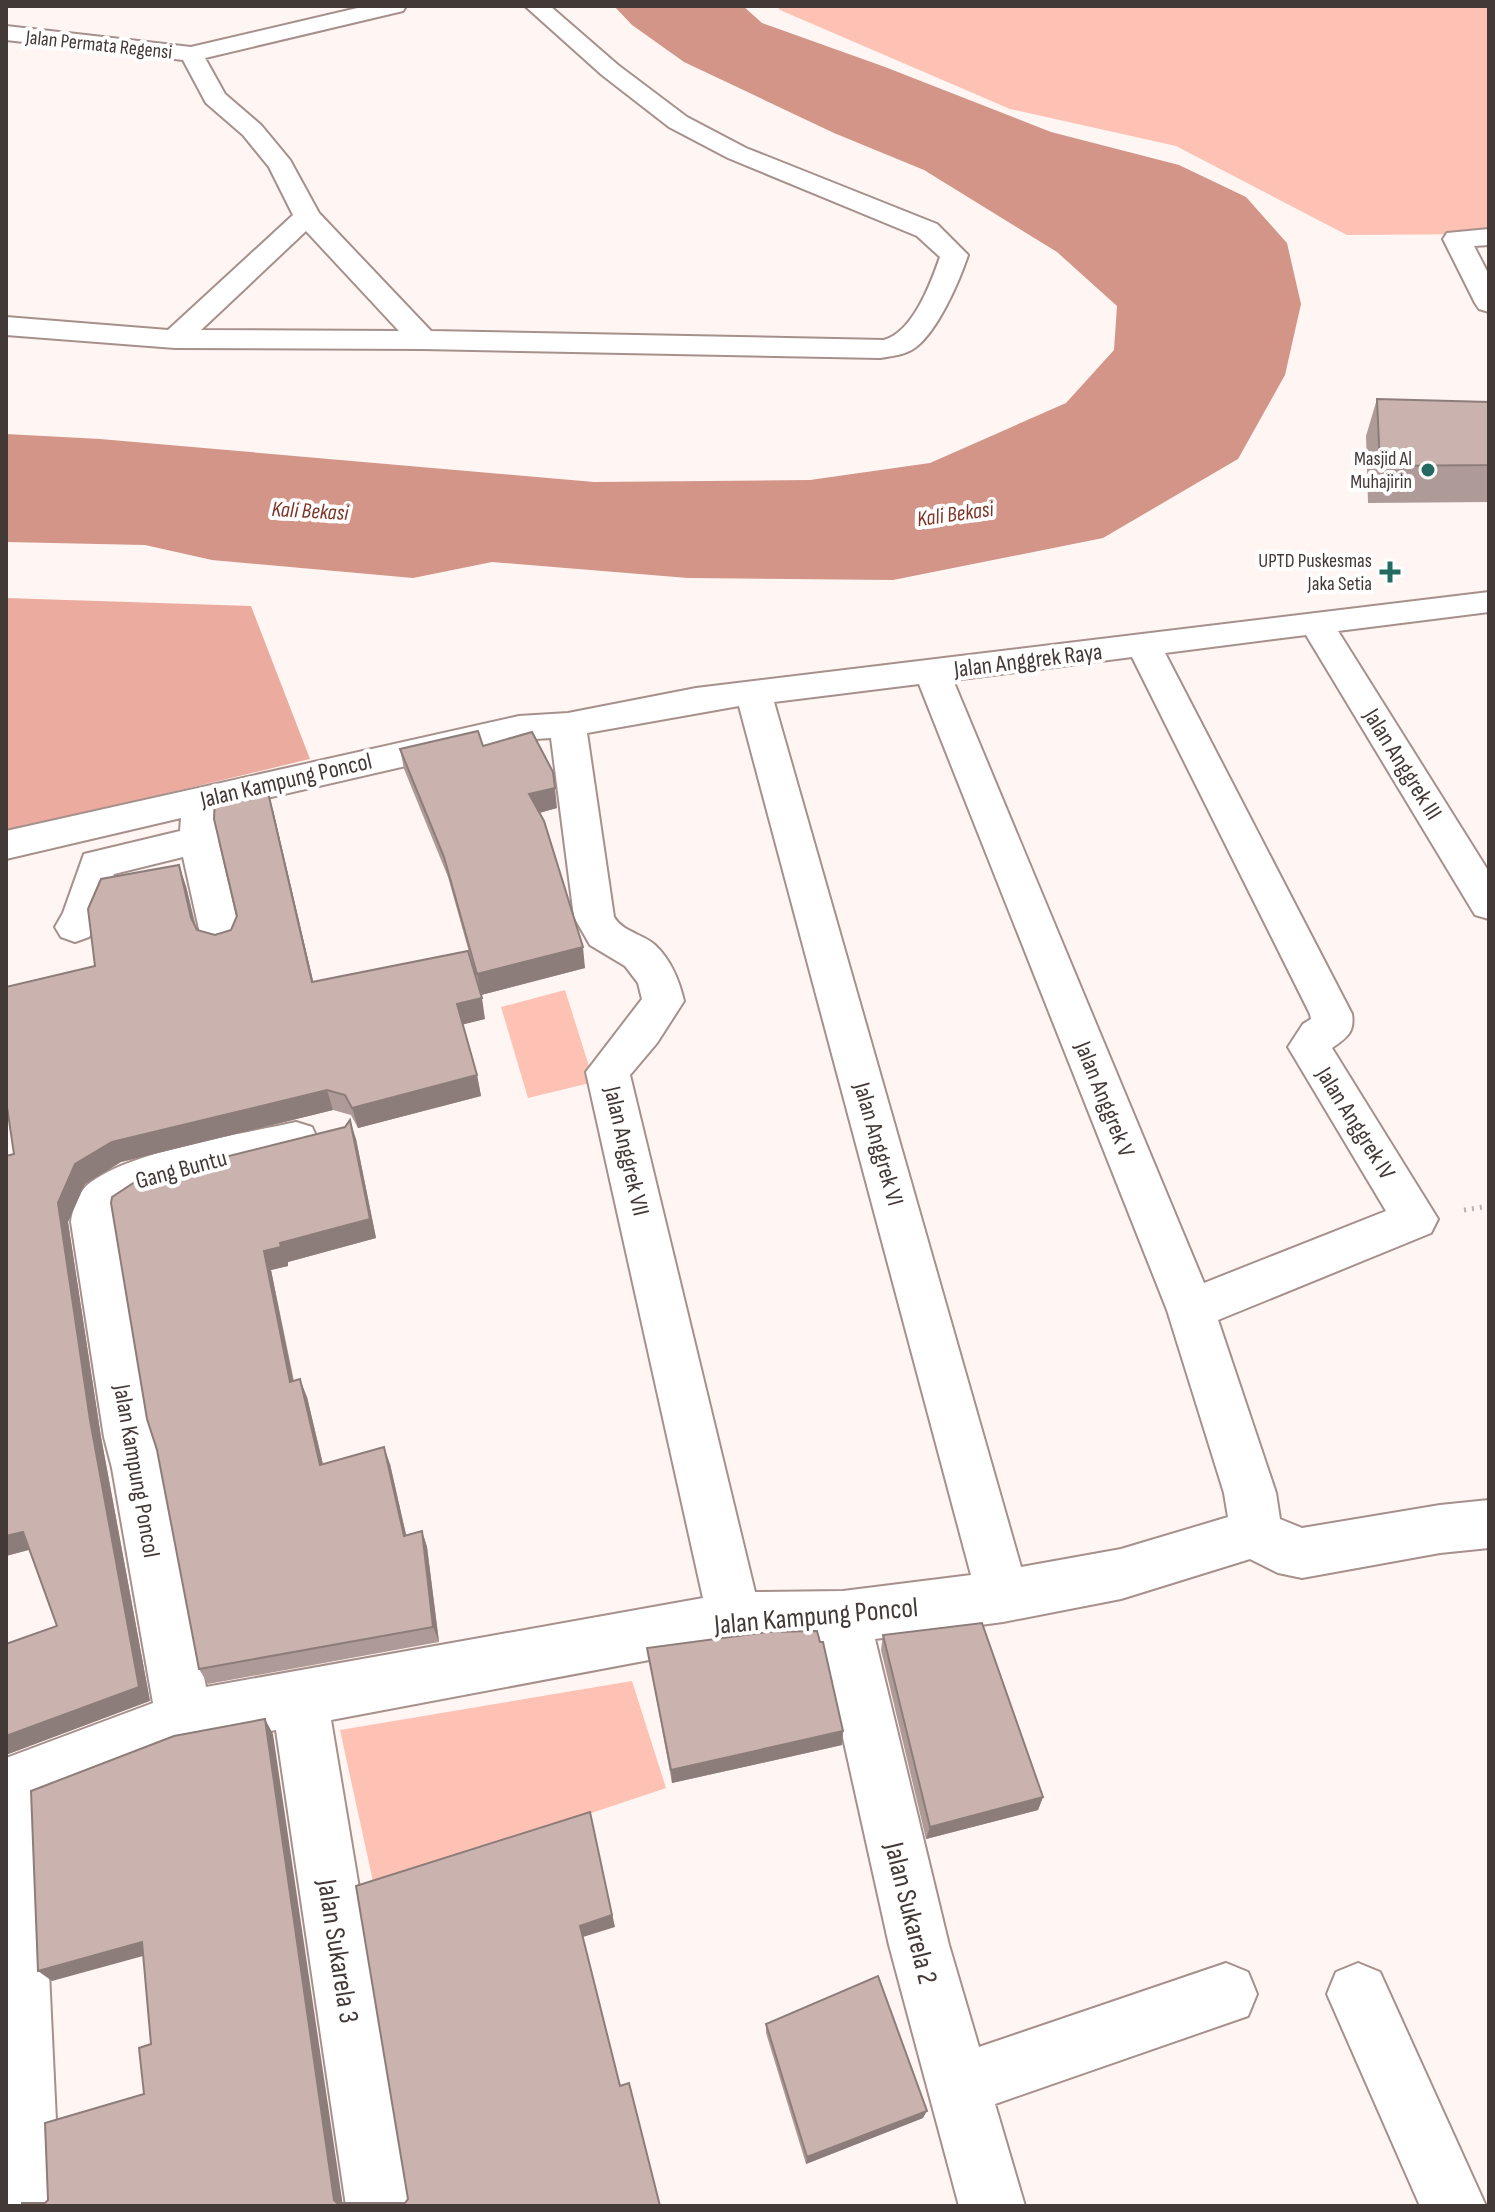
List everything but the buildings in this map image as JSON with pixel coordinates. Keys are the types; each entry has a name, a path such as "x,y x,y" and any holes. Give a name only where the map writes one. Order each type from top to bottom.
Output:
{"street":[{"name":"Jalan Permata Regensi","path":"6,33 191,54 395,6"},
{"path":"6,326 175,339 891,348 910,337 951,269 954,255 927,230 737,153 678,122 545,17 536,6"},
{"path":"191,54 215,98 252,130 281,165 307,216 423,340"},
{"path":"175,339 307,216"},
{"path":"1489,237 1457,239 1489,303"},
{"name":"Jalan Anggrek Raya","path":"568,725 696,700 1316,623 1482,613"},
{"name":"Jalan Anggrek III","path":"1316,623 1489,905"},
{"name":"Jalan Anggrek IV","path":"1143,645 1331,1014 1333,1026 1309,1047 1415,1219 1191,1310"},
{"name":"Jalan Anggrek V","path":"932,672 1191,1310 1250,1493 1256,1533"},
{"name":"Jalan Anggrek VI","path":"754,694 1003,1596"},
{"name":"Jalan Kampung Poncol","path":"6,845 440,744 519,728 568,725"},
{"name":"Jalan Anggrek VII","path":"568,725 594,917 604,935 640,955 658,979 663,1001 608,1072 734,1618"},
{"path":"200,800 199,840 221,938"},
{"path":"81,828 86,855 98,864"},
{"path":"98,864 199,840"},
{"path":"75,927 84,916 90,880 98,864"},
{"name":"Gang Buntu","path":"94,1222 98,1204 109,1193 138,1178 334,1131"},
{"name":"Jalan Kampung Poncol","path":"94,1222 129,1437 138,1468 184,1719"},
{"path":"1256,1533 1278,1548 1302,1553 1440,1529 1489,1524"},
{"name":"Jalan Kampung Poncol","path":"9,1786 184,1719 734,1618 843,1617 1003,1596 1121,1574 1256,1533"},
{"name":"Jalan Sukarela 2","path":"843,1617 919,1945 992,2206"},
{"name":"Jalan Sukarela 3","path":"299,1697 379,2206"},
{"path":"9,1786 27,2206"},
{"path":"958,2085 1226,1994"},
{"path":"1358,1994 1453,2206"}],"shaded area":[{"path":"777,6 1489,6 1489,234 1347,235 1176,146 1010,109 780,10"},
{"path":"6,598 251,606 310,759 6,832"},
{"path":"565,990 594,1082 528,1098 501,1007"},
{"path":"632,1681 666,1788 374,1886 340,1730"}],"water":[{"name":"Kali Bekasi","path":"614,6 743,6 762,23 1051,132 1179,165 1246,197 1287,243 1301,304 1285,375 1238,459 1103,538 893,580 688,578 492,562 413,578 212,560 145,545 6,542 6,434 100,439 594,482 810,480 930,463 1066,403 1114,350 1117,306 1057,252 924,170 834,133 684,62 632,25"}],"place":[{"name":"Masjid Al Muhajirin","path":"1428,470"},
{"name":"UPTD Puskesmas Jaka Setia","path":"1390,572"}]}
